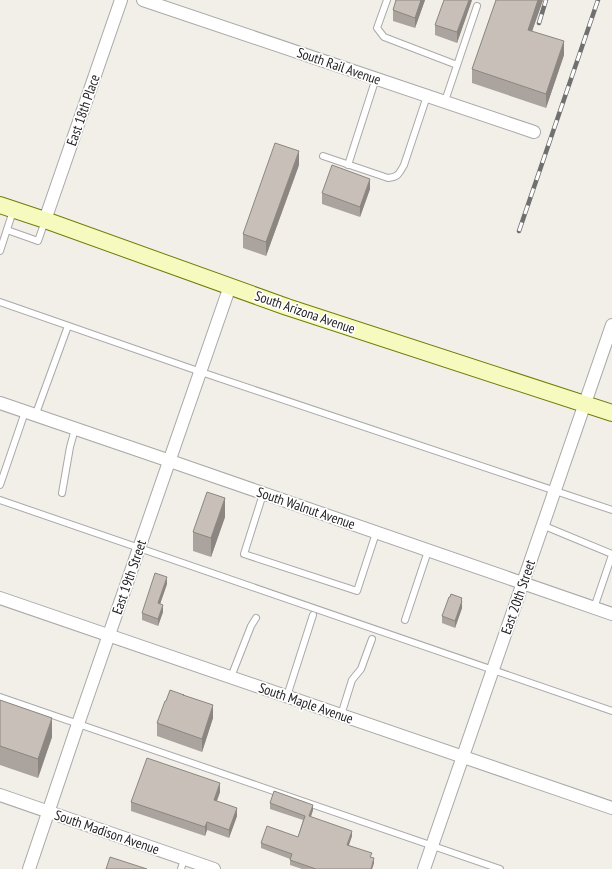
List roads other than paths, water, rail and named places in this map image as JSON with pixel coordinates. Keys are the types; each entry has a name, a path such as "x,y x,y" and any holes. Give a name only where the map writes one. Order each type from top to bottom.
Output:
{"street":[{"name":"East 18th Place","path":"45,220 121,0"},
{"name":"South Rail Avenue","path":"143,0 534,132"},
{"name":"South Arizona Avenue","path":"7,207 287,307 612,413"},
{"name":"East 19th Street","path":"29,869 230,286"},
{"name":"East 20th Street","path":"424,869 612,324"},
{"name":"South Walnut Avenue","path":"0,403 612,614"},
{"name":"South Maple Avenue","path":"0,598 612,808"},
{"name":"South Madison Avenue","path":"0,795 183,864 214,869"}],"lane":[{"path":"387,0 377,28 384,37 457,65"},
{"path":"445,101 477,6"},
{"path":"348,165 376,78"},
{"path":"323,156 388,178 394,178 404,165 427,96"},
{"path":"0,251 7,230 7,207"},
{"path":"7,230 38,241 45,220"},
{"path":"0,302 201,372 612,510"},
{"path":"0,485 68,326"},
{"path":"62,493 70,447 75,429"},
{"path":"264,494 244,554 357,591 376,533"},
{"path":"0,500 612,711"},
{"path":"542,525 612,554 594,608"},
{"path":"405,620 428,551"},
{"path":"287,696 313,615"},
{"path":"231,677 251,626 256,618"},
{"path":"341,715 352,680 361,669 372,639"},
{"path":"0,697 500,869"}],"railway":[{"path":"539,23 546,0"},
{"path":"519,231 598,0"}]}
